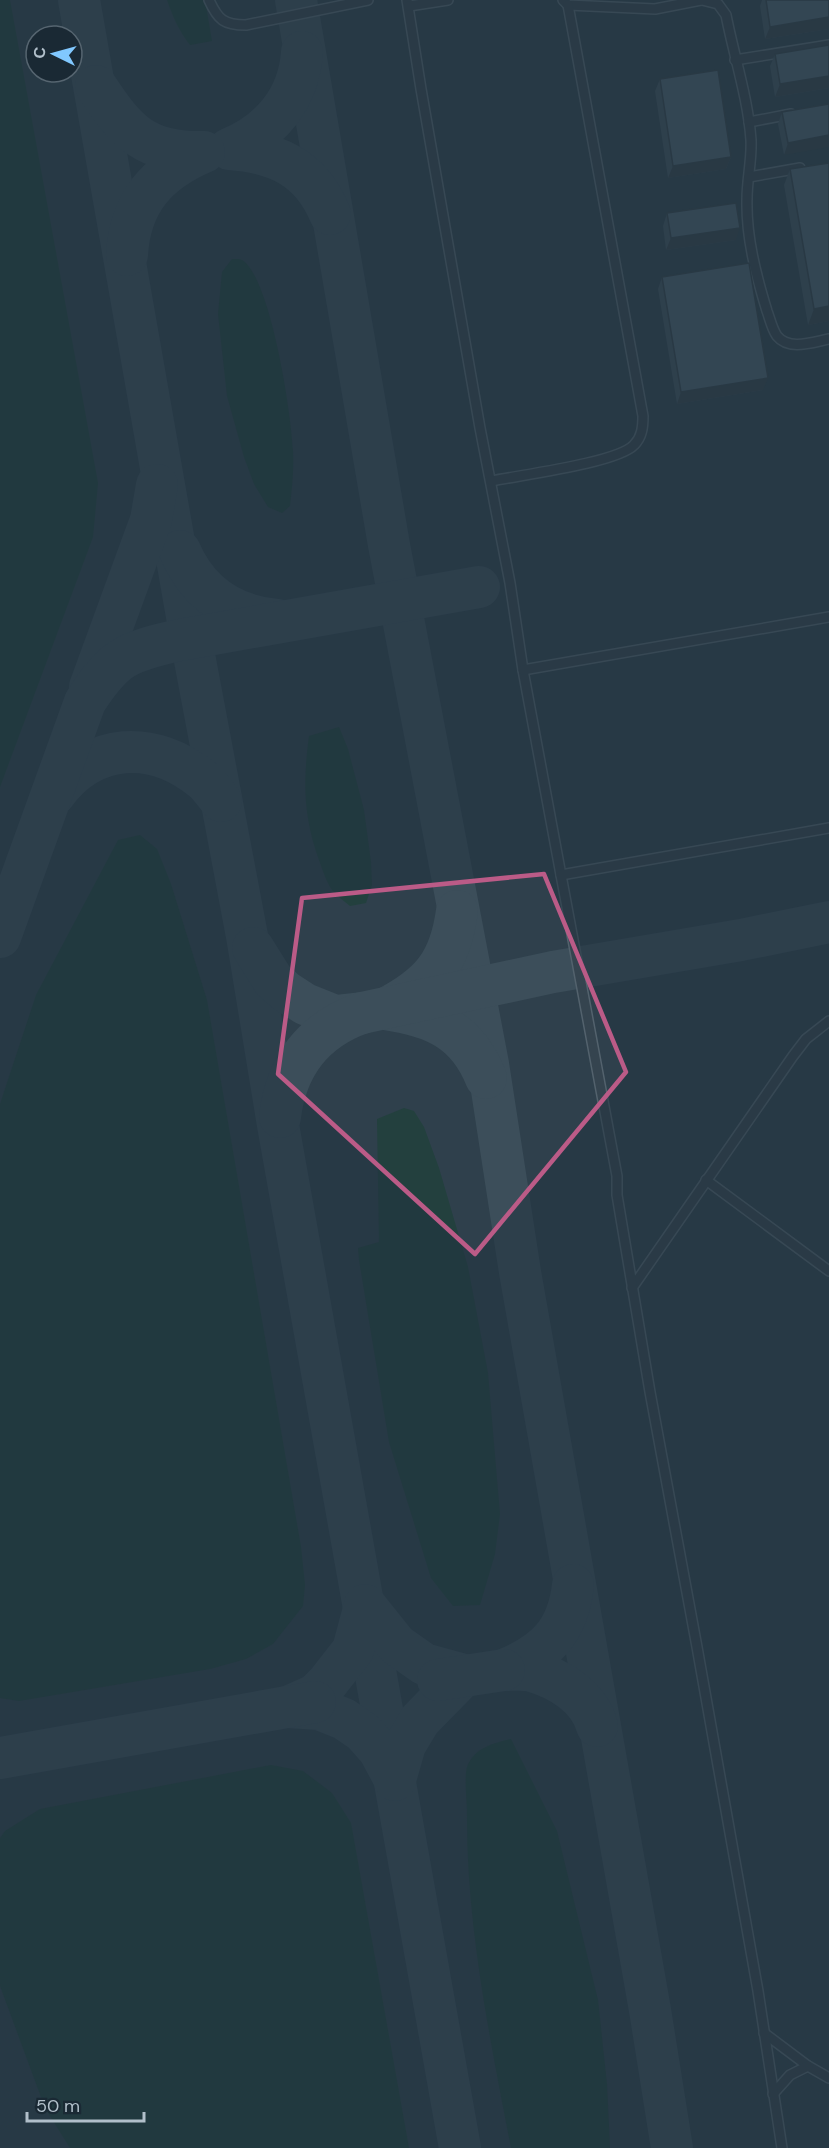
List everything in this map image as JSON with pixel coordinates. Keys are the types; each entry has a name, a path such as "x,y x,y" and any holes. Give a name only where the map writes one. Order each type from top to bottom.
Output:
{"lane":[{"path":"209,0 217,16 224,21 246,25 368,0"},
{"path":"448,0 408,3 420,89 492,481 523,670 617,1176 617,1195 632,1288 764,2033 782,2148"},
{"path":"492,481 611,458 633,446 641,435 643,424 565,2 655,9 701,0 718,4 724,9 749,122 751,142 747,217 755,274 776,335 790,344 829,339"},
{"path":"735,60 829,45"},
{"path":"749,122 806,111"},
{"path":"749,177 806,167"},
{"path":"523,670 829,617"},
{"path":"561,875 829,828"},
{"path":"632,1288 793,1056 806,1039 829,1021"},
{"path":"706,1180 829,1271"},
{"path":"764,2033 808,2066 829,2078"},
{"path":"773,2094 790,2075 808,2066"}],"highlighted area":[{"path":"544,874 626,1072 475,1254 278,1074 302,898"}],"shaded area":[{"path":"0,0 829,0 829,2148 0,2148"}],"green space":[{"path":"0,0 10,0 98,483 93,537 0,787"},
{"path":"167,0 205,0 212,41 190,45 177,24"},
{"path":"232,259 245,262 255,276 264,297 284,381 291,433 293,479 290,506 282,513 268,507 254,484 227,396 218,314 222,272"},
{"path":"339,727 348,749 364,810 371,862 372,885 366,903 350,906 332,890 325,876 310,828 305,784 309,736"},
{"path":"140,835 157,849 171,884 207,1000 301,1547 305,1585 303,1606 273,1644 246,1659 210,1669 19,1701 0,1698 0,1104 36,995 118,840"},
{"path":"404,1108 414,1111 424,1127 439,1168 468,1267 488,1373 500,1514 495,1554 480,1605 453,1606 431,1578 389,1442 359,1260 358,1248 379,1242 377,1119"},
{"path":"511,1739 557,1831 598,2000 607,2084 610,2148 511,2148 475,1939 470,1897 466,1771 470,1761 479,1751"},
{"path":"271,1765 303,1771 332,1793 351,1823 409,2148 70,2148 45,2108 0,1986 0,1838 5,1831 40,1809"}],"building":[{"path":"766,0 829,0 829,17 770,27"},
{"path":"829,45 829,76 780,84 775,54"},
{"path":"718,70 731,157 673,166 660,79"},
{"path":"829,104 829,135 788,143 782,112"},
{"path":"829,163 829,306 814,309 790,169"},
{"path":"736,203 740,228 671,238 667,213"},
{"path":"749,263 768,378 681,392 662,277"}],"taxiway":[{"path":"79,0 191,639 247,936 278,1125 460,2148"},
{"path":"296,0 389,545 488,1064 520,1272 650,2010 672,2148"},
{"path":"302,52 295,84 280,111 258,133 229,149 262,154 290,165 313,185 330,214"},
{"path":"96,86 128,128 140,137 167,149 204,152 173,169 149,191 134,219 127,255"},
{"path":"90,687 151,520 157,485"},
{"path":"180,551 196,579 218,600 245,613 277,620"},
{"path":"0,937 85,702 104,676 118,662 139,651 180,640 479,587"},
{"path":"54,795 69,777 86,765 105,756 124,752 144,753 164,758 184,767 206,782 221,801"},
{"path":"457,911 449,945 436,971 415,991 385,1009 418,1016 446,1028 469,1048 486,1078"},
{"path":"280,1117 288,1082 305,1052 329,1029 362,1013 553,972 741,940 829,922"},
{"path":"253,948 273,980 305,1004 335,1016 362,1013"},
{"path":"573,1585 566,1615 552,1638 532,1656 504,1670 532,1671 563,1684 587,1706 597,1726"},
{"path":"365,1605 397,1645 424,1664 464,1675 420,1720 405,1745 395,1780 379,1750 363,1732 344,1719 319,1709 288,1707 315,1695 353,1650 365,1605"},
{"path":"438,1680 504,1670"},
{"path":"0,1758 315,1702"}]}
